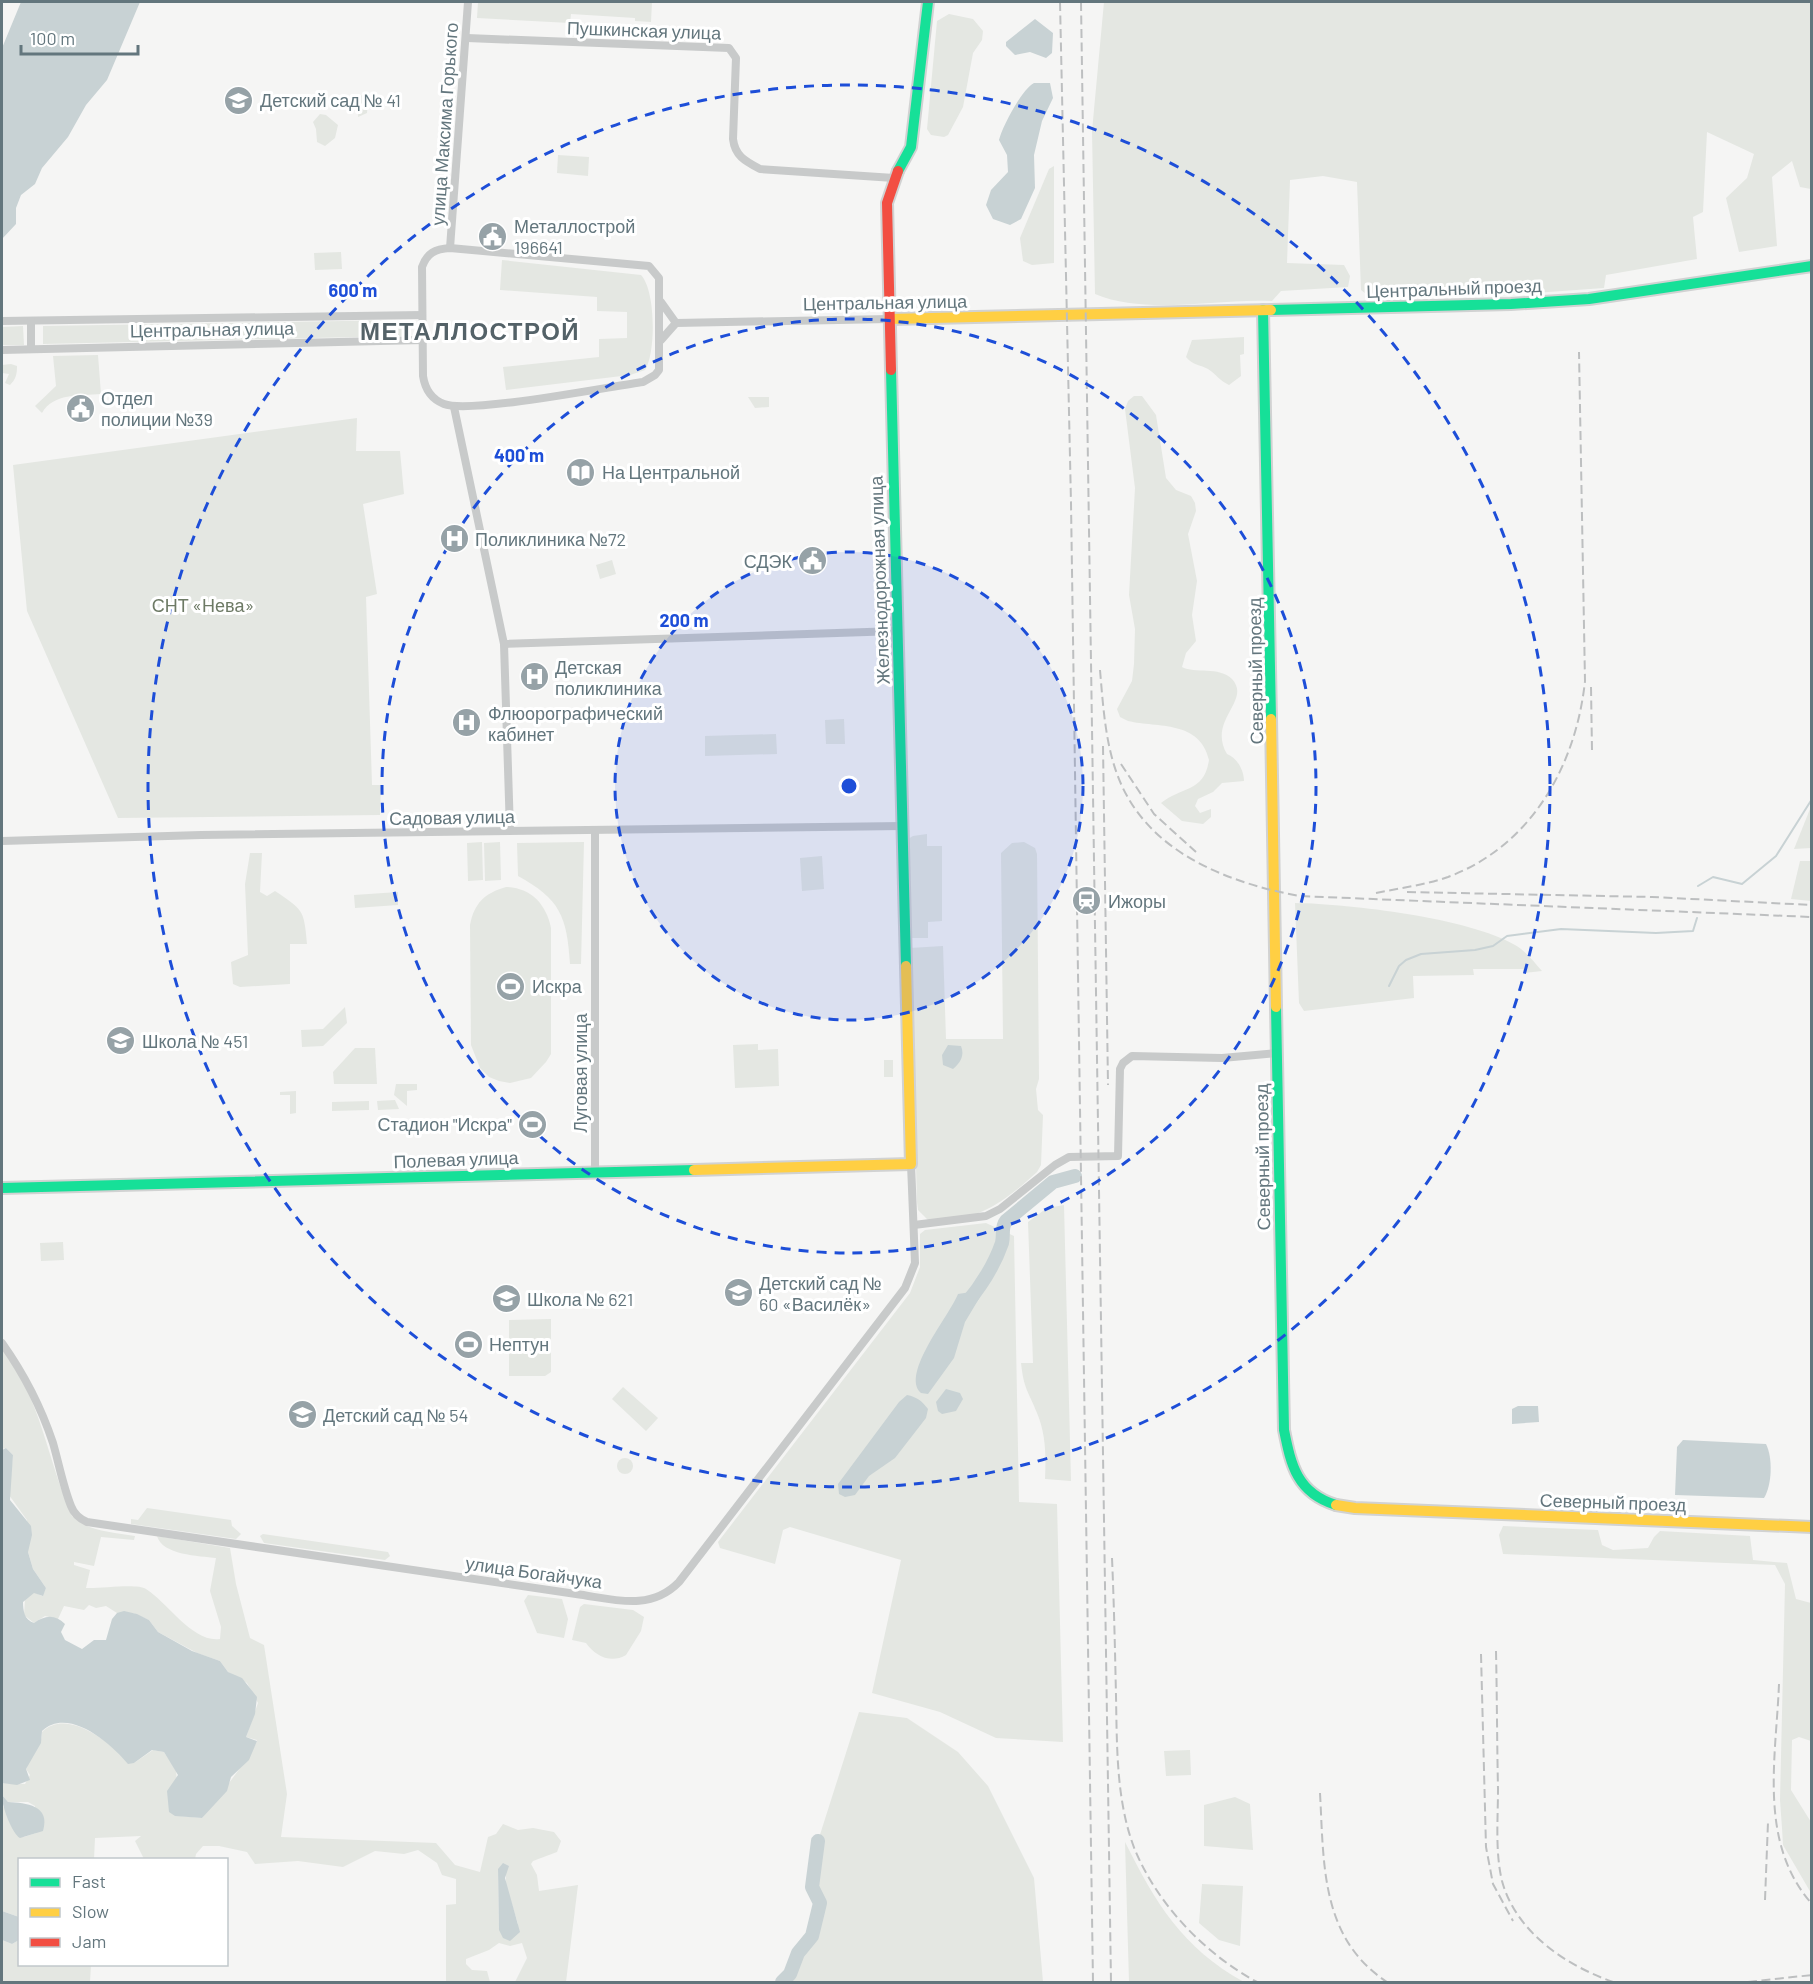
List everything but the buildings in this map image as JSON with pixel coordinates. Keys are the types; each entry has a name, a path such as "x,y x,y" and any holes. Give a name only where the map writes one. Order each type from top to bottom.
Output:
{"street":[{"name":"улица Максима Горького","path":"450,248 468,2"},
{"name":"Железнодорожная улица","path":"911,1164 887,203 894,178 911,147 928,2"},
{"name":"Пушкинская улица","path":"467,38 729,48 736,58 733,139 735,152 747,162 760,169 894,178"},
{"path":"450,248 649,266 659,278 660,301 659,370 643,382 454,407 437,401 425,386 422,267 424,259 433,251 450,248"},
{"name":"Центральный проезд","path":"1095,314 1511,304 1589,299 1812,266"},
{"path":"660,301 676,323 661,340"},
{"name":"Северный проезд","path":"1263,310 1284,1430 1291,1467 1311,1493 1332,1504 1355,1508 1812,1527"},
{"name":"Центральная улица","path":"676,323 1095,314"},
{"name":"Центральная улица","path":"2,321 422,315"},
{"path":"31,321 31,349"},
{"name":"Центральная улица","path":"2,350 423,340"},
{"path":"454,407 504,644 510,831"},
{"path":"504,644 897,631"},
{"name":"Садовая улица","path":"2,841 201,835 903,826"},
{"name":"Луговая улица","path":"595,830 595,1172"},
{"path":"914,1225 986,1216 1000,1209 1055,1165 1069,1157 1118,1156 1120,1070 1132,1056 1222,1058 1277,1053"},
{"name":"Полевая улица","path":"2,1188 911,1164"},
{"name":"улица Богайчука","path":"2,1343 25,1377 40,1409 71,1506 80,1519 87,1522 640,1602 665,1595 679,1582 897,1300 911,1277 915,1263 911,1164"}],"green space":[{"path":"478,2 652,2 651,22 635,21 635,18 571,14 570,23 477,18"},
{"path":"1104,2 1811,2 1811,189 1800,187 1792,161 1772,177 1777,246 1739,252 1726,198 1747,178 1754,154 1707,132 1703,212 1693,217 1697,259 1606,275 1604,288 1505,295 1370,297 1361,290 1357,182 1323,176 1290,180 1287,263 1344,265 1350,276 1348,287 1281,291 1272,301 1159,305 1115,300 1095,294 1092,131"},
{"path":"949,14 973,19 983,31 982,40 973,53 963,107 948,135 944,137 931,135 927,129 937,21"},
{"path":"362,95 368,99 367,113 358,117 359,106 356,101"},
{"path":"320,114 326,115 338,125 335,138 325,146 317,142 313,122"},
{"path":"558,155 589,157 588,176 557,173"},
{"path":"1054,166 1054,263 1032,265 1023,261 1020,238 1049,169"},
{"path":"341,252 342,269 315,270 314,253"},
{"path":"502,260 641,275 650,294 653,322 649,362 645,370 630,375 506,390 503,367 599,357 599,339 627,338 627,312 597,311 597,297 500,290"},
{"path":"403,320 408,325 409,331 403,336 43,344 43,326"},
{"path":"23,326 24,345 2,345 2,327"},
{"path":"1244,337 1244,354 1240,355 1241,376 1229,385 1208,369 1186,357 1192,340"},
{"path":"98,355 101,394 60,399 53,402 42,413 35,406 56,386 53,356"},
{"path":"2,365 17,366 17,369 10,385 5,383 9,374 2,373"},
{"path":"1134,396 1142,396 1156,415 1166,478 1176,490 1191,496 1195,503 1196,511 1188,534 1197,581 1192,615 1196,641 1186,653 1182,667 1227,675 1237,687 1237,695 1222,731 1222,742 1227,754 1239,765 1244,781 1222,783 1213,792 1198,799 1195,806 1200,813 1211,809 1211,817 1203,824 1182,821 1161,803 1191,788 1202,778 1209,760 1204,747 1197,738 1187,732 1176,728 1128,721 1120,717 1117,709 1132,681 1134,664 1135,629 1129,595 1135,488 1125,409 1128,401"},
{"path":"748,397 769,397 769,407 755,408"},
{"name":"СНТ «Нева»","path":"357,418 356,451 400,451 404,494 363,504 377,594 366,597 372,785 381,785 380,815 118,818 27,611 13,465"},
{"path":"612,560 616,574 600,579 596,565"},
{"path":"844,719 845,744 826,744 825,720"},
{"path":"776,734 777,754 705,756 705,736"},
{"path":"1810,809 1811,848 1794,849"},
{"path":"927,834 927,846 942,846 942,921 928,922 928,938 910,938 908,839"},
{"path":"482,842 483,880 468,881 467,843"},
{"path":"500,842 501,880 485,881 484,843"},
{"path":"584,842 581,964 570,964 567,933 559,911 543,893 518,876 517,843"},
{"path":"1024,842 1035,848 1037,854 1039,1079 1036,1089 1038,1110 1043,1115 1041,1165 1037,1172 1013,1193 988,1209 961,1218 928,1220 918,1210 917,1202 910,948 943,946 946,1039 1003,1039 1001,853 1012,843"},
{"path":"250,853 262,853 260,892 267,896 275,891 297,907 303,917 307,944 290,944 290,984 240,987 233,984 231,962 248,955 245,884"},
{"path":"822,856 824,889 802,891 800,858"},
{"path":"1800,861 1811,861 1811,901 1791,899"},
{"name":"Искра","path":"506,887 523,890 536,899 549,919 551,928 551,1054 531,1078 510,1083 489,1077 480,1068 471,1045 470,925 474,911 482,900 492,892"},
{"path":"398,892 398,905 355,908 354,895"},
{"path":"1295,903 1347,906 1409,914 1469,927 1495,935 1515,945 1526,953 1542,971 1524,973 1523,969 1473,969 1474,975 1413,976 1414,998 1304,1011 1299,1003"},
{"path":"345,1007 347,1023 323,1046 302,1047 301,1030 323,1029"},
{"path":"758,1044 758,1050 778,1049 779,1086 735,1088 733,1045"},
{"path":"355,1048 375,1048 377,1084 334,1084 333,1072"},
{"path":"884,1060 893,1060 893,1077 884,1077"},
{"path":"396,1084 417,1084 417,1090 407,1091 407,1106 394,1095"},
{"path":"296,1091 296,1113 290,1114 290,1095 280,1095 280,1092"},
{"path":"395,1100 399,1109 378,1110 377,1101"},
{"path":"369,1101 369,1110 332,1111 332,1102"},
{"path":"1064,1205 1071,1481 1045,1479 1044,1437 1025,1385 1021,1363 1033,1363 1028,1222 1047,1208"},
{"path":"986,1223 1014,1236 1019,1502 1057,1504 1063,1742 996,1738 940,1712 872,1693 901,1560 790,1527 783,1530 775,1564 720,1548 718,1542 910,1293 920,1267 920,1234 925,1230"},
{"path":"63,1242 64,1260 41,1261 40,1243"},
{"path":"551,1319 551,1372 545,1376 509,1376 509,1320"},
{"path":"2,1349 26,1387 35,1408 72,1516 93,1528 135,1536 134,1540 101,1537 94,1566 74,1562 74,1565 90,1570 86,1588 141,1587 154,1595 181,1621 200,1635 210,1639 220,1639 221,1627 210,1591 216,1558 173,1551 160,1542 157,1536 230,1548 236,1584 250,1638 264,1645 287,1794 281,1837 436,1843 455,1865 480,1872 488,1837 496,1834 503,1824 518,1830 533,1828 554,1832 561,1841 557,1852 533,1861 531,1864 537,1875 539,1891 578,1885 566,1982 515,1982 527,1958 522,1943 510,1946 499,1943 489,1950 466,1959 466,1964 472,1970 487,1971 490,1982 446,1982 446,1905 456,1904 456,1879 442,1875 437,1863 418,1850 404,1854 375,1851 343,1867 298,1861 255,1864 247,1852 219,1846 203,1846 195,1858 144,1858 135,1841 141,1836 95,1838 94,1858 18,1858 18,1917 2,1911 2,1805 10,1816 10,1824 24,1837 36,1833 35,1806 28,1802 8,1802 2,1795 2,1783 25,1784 30,1775 26,1769 42,1737 42,1732 51,1726 60,1724 80,1727 99,1737 134,1763 153,1750 164,1752 176,1770 180,1816 202,1818 255,1746 257,1740 246,1737 258,1703 247,1683 228,1672 220,1661 197,1653 158,1632 149,1620 133,1613 117,1613 106,1606 96,1608 89,1605 84,1610 64,1606 58,1619 45,1616 34,1623 24,1615 25,1599 34,1592 42,1596 46,1588 33,1569 28,1552 27,1520 9,1495 13,1455 6,1448 2,1449","holes":["498,1869 506,1874 506,1886 518,1924 499,1930"]},
{"path":"623,1387 658,1418 646,1431 612,1399"},
{"path":"622,1458 628,1458 633,1466 631,1472 622,1474 617,1469 617,1463"},
{"path":"147,1508 231,1520 232,1526 241,1534 236,1539 131,1524 131,1519 138,1520"},
{"path":"1503,1526 1598,1530 1602,1545 1613,1550 1648,1548 1660,1531 1750,1536 1753,1560 1787,1563 1796,1599 1811,1603 1811,1741 1799,1737 1792,1740 1791,1790 1811,1822 1811,1893 1783,1845 1780,1800 1785,1584 1775,1565 1503,1554 1499,1535"},
{"path":"263,1534 388,1552 390,1556 385,1560 264,1543 260,1536"},
{"path":"528,1595 562,1599 568,1619 564,1638 537,1633 524,1601"},
{"path":"584,1604 633,1610 644,1617 641,1631 626,1655 609,1659 594,1652 586,1643 572,1640 580,1607"},
{"path":"859,1712 907,1718 958,1752 988,1786 1034,1878 1043,1982 782,1982 790,1974 798,1953 812,1936 820,1903 812,1887 818,1841"},
{"path":"1190,1750 1191,1775 1166,1776 1164,1751"},
{"path":"1235,1797 1250,1804 1253,1850 1204,1846 1204,1805"},
{"path":"1125,1842 1159,1904 1172,1922 1203,1954 1244,1982 1129,1982"},
{"path":"1202,1884 1243,1886 1240,1946 1219,1940 1199,1923"},
{"path":"2,1940 12,1944 18,1941 18,1966 91,1966 90,1982 2,1982"}],"shaded area":[{"path":"21,2 140,2 107,80 86,105 68,137 42,168 35,184 21,195 16,208 16,224 2,239 2,48"},
{"path":"1035,19 1053,33 1052,53 1046,58 1030,52 1015,55 1006,46 1006,42"},
{"path":"1034,83 1050,83 1053,98 1042,121 1034,155 1035,188 1021,219 1010,225 993,219 986,205 991,190 1008,172 1007,155 999,140 1001,134 1018,100"},
{"path":"948,1045 961,1046 962,1050 961,1059 953,1069 943,1065 942,1055"},
{"path":"977,1291 980,1297 965,1322 954,1358 928,1394 921,1393 916,1384 917,1372 929,1344 958,1294"},
{"path":"946,1389 960,1393 963,1399 956,1411 942,1414 938,1411 936,1402"},
{"path":"907,1395 916,1398 926,1406 928,1409 926,1418 895,1458 869,1476 855,1495 845,1497 839,1494 838,1484 899,1402"},
{"path":"1518,1406 1538,1406 1539,1422 1512,1424 1512,1409"},
{"path":"1683,1440 1766,1444 1771,1471 1769,1486 1764,1498 1675,1495 1677,1447"},
{"path":"6,1448 13,1455 10,1500 31,1526 32,1535 28,1552 33,1569 46,1588 43,1596 34,1593 23,1602 28,1620 34,1623 46,1617 57,1618 65,1624 61,1632 65,1640 82,1649 94,1640 106,1640 112,1619 117,1613 124,1611 137,1614 149,1620 158,1632 192,1651 220,1661 228,1672 242,1678 257,1697 255,1714 246,1737 257,1741 249,1760 231,1777 227,1791 202,1818 175,1816 169,1812 167,1791 178,1775 164,1752 152,1750 134,1763 128,1764 111,1746 88,1730 76,1725 52,1724 42,1731 41,1743 26,1769 30,1780 17,1785 2,1783 2,1450"},
{"path":"2,1795 8,1802 22,1803 40,1811 45,1822 43,1831 20,1838 8,1818"},
{"path":"503,1863 509,1866 505,1878 520,1932 510,1941 503,1938 499,1930 498,1869"},
{"path":"2,1911 18,1917 18,1941 12,1944 2,1940"}],"waterway":[{"path":"1698,886 1713,877 1742,884 1776,856 1812,799"},
{"path":"1389,986 1399,966 1406,960 1421,954 1475,950 1493,946 1507,936 1561,929 1656,933 1693,931 1697,918"},
{"path":"966,1304 982,1283 995,1260 1002,1243 1004,1223 1053,1182 1075,1176"},
{"path":"782,1982 790,1974 798,1953 812,1936 820,1903 812,1887 818,1841"}],"railway":[{"path":"1060,2 1071,503 1093,1982"},
{"path":"1081,2 1111,1982"},
{"path":"1376,893 1448,877 1477,863 1503,845 1525,824 1544,799 1560,772 1571,743 1580,713 1585,681 1579,352"},
{"path":"1100,670 1110,749 1117,774 1130,801 1147,824 1167,843 1216,872 1243,882 1299,896 1812,917"},
{"path":"1591,687 1592,750"},
{"path":"1103,746 1108,1085"},
{"path":"1121,764 1154,814 1196,852"},
{"path":"1407,892 1652,897 1812,905"},
{"path":"1112,1558 1119,1774 1124,1813 1135,1850 1156,1890 1185,1926 1219,1957 1257,1982"},
{"path":"1496,1651 1498,1847 1502,1881 1518,1916 1545,1944 1577,1966 1613,1982"},
{"path":"1481,1654 1486,1847 1493,1884 1513,1921"},
{"path":"1779,1684 1774,1770 1777,1827 1784,1854 1795,1880 1812,1904"},
{"path":"1320,1793 1325,1872 1337,1921 1349,1944 1365,1964 1387,1982"},
{"path":"1765,1900 1768,1822"},
{"path":"1748,1982 1812,1975"}],"traffic: fast":[{"path":"898,171 911,147 928,2"},
{"path":"1271,310 1511,304 1589,299 1812,266"},
{"path":"1263,310 1271,719"},
{"path":"891,370 906,966"},
{"path":"1276,1007 1284,1430 1293,1466 1304,1485 1323,1500 1336,1505"},
{"path":"2,1188 694,1170"}],"traffic: slow":[{"path":"889,319 1271,310"},
{"path":"1271,719 1276,1007"},
{"path":"694,1170 911,1164 906,966"},
{"path":"1336,1505 1355,1508 1812,1527"}],"traffic: jam":[{"path":"891,370 887,203 898,171"}],"place":[{"name":"Детский сад № 41","path":"239,100"},
{"name":"Металлострой 196641","path":"493,236"},
{"name":"Отдел полиции №39","path":"80,408"},
{"name":"На Центральной","path":"581,472"},
{"name":"Поликлиника №72","path":"454,539"},
{"name":"СДЭК","path":"813,561"},
{"name":"Детская поликлиника","path":"534,677"},
{"name":"Флюорографический кабинет","path":"467,723"},
{"name":"Ижоры","path":"1087,901"},
{"name":"Искра","path":"511,986"},
{"name":"Школа № 451","path":"121,1041"},
{"name":"Стадион \"Искра\"","path":"533,1124"},
{"name":"Детский сад № 60 «Василёк»","path":"738,1293"},
{"name":"Школа № 621","path":"506,1299"},
{"name":"Нептун","path":"468,1344"},
{"name":"Детский сад № 54","path":"302,1415"}],"district":[{"name":"МЕТАЛЛОСТРОЙ","path":"470,330"}]}
